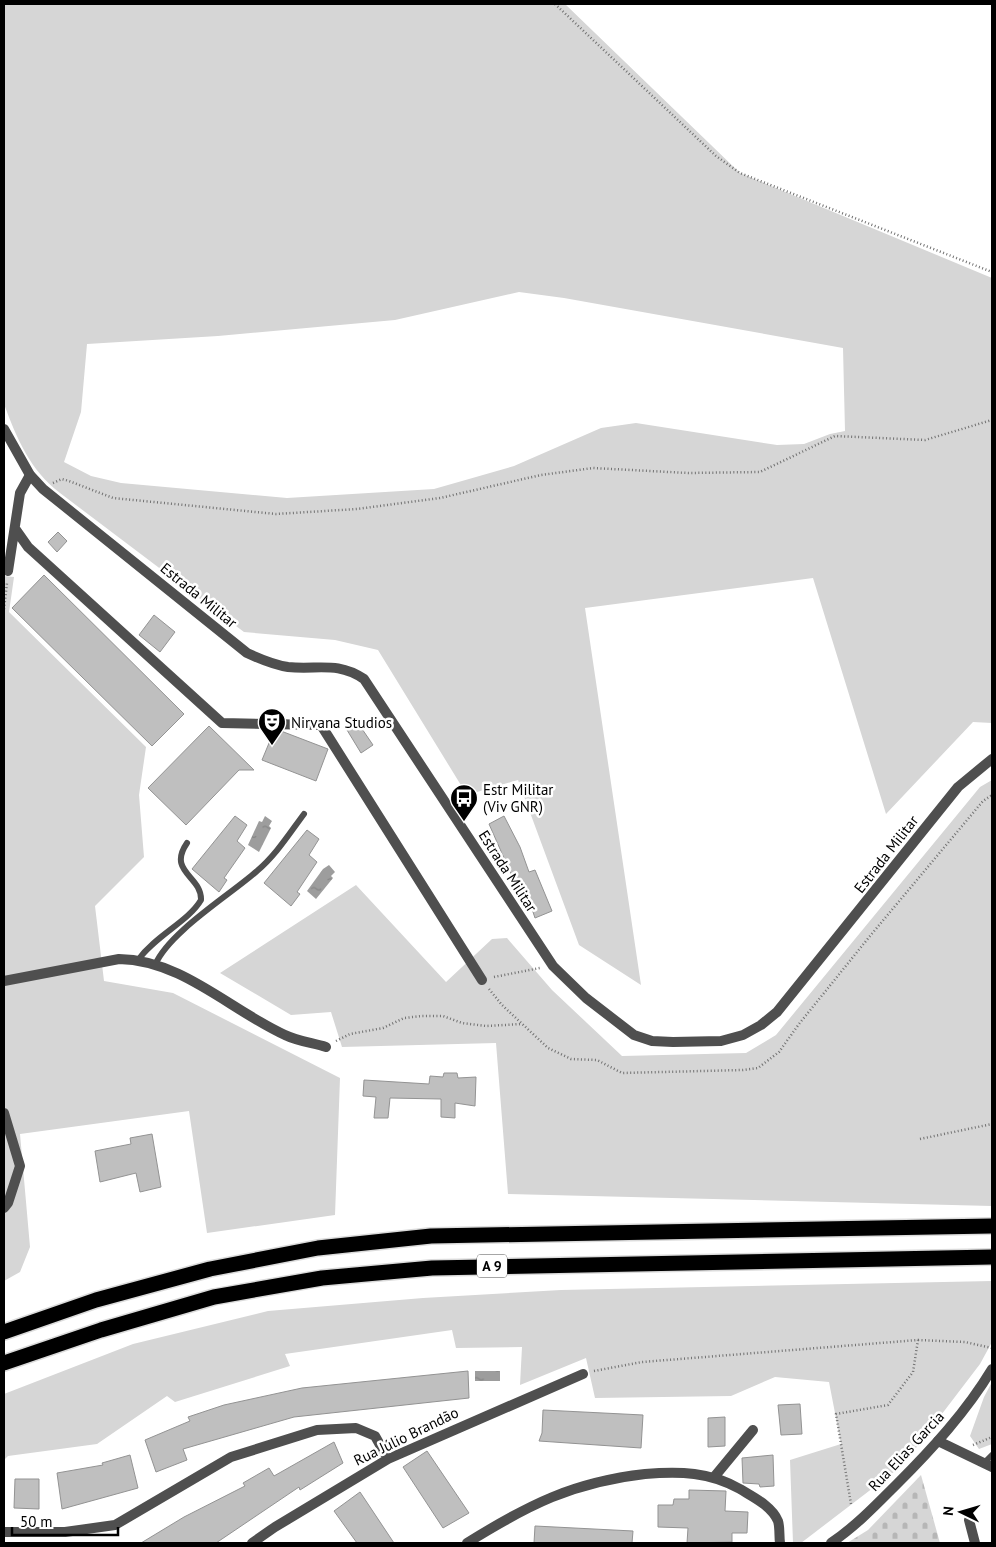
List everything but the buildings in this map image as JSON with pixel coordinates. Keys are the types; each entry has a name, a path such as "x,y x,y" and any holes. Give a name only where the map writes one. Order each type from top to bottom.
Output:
{"highway":[{"name":"A 9","path":"4,1332 96,1300 210,1269 318,1248 431,1236 992,1226"},
{"name":"A 9","path":"4,1364 101,1330 214,1297 322,1278 432,1268 992,1257"}],"street":[{"name":"Estrada Militar","path":"4,428 30,475 43,489 247,653 264,661 288,667 335,667 351,670 364,679 553,966 586,998 634,1035 652,1041 721,1041 743,1035 761,1025 777,1012 958,787 992,759"},
{"path":"8,571 16,530 20,493 30,475"},
{"path":"16,530 28,547 222,723 321,725 482,980"},
{"path":"4,981 119,959 138,960 176,972 286,1035 326,1047"},
{"path":"4,1113 20,1166 8,1203 4,1208"},
{"name":"Rua Elias Garcia","path":"831,1543 869,1513 938,1441 992,1369"},
{"name":"Rua Júlio Brandão","path":"252,1543 275,1527 388,1459 583,1374"},
{"path":"4,1532 65,1532 115,1525 231,1457 317,1430 356,1428 374,1436 388,1459"},
{"path":"715,1476 753,1430"},
{"path":"938,1441 988,1465"},
{"path":"467,1543 506,1518 543,1499 584,1484 612,1478 668,1472 715,1476 761,1501 778,1520 780,1543"},
{"path":"970,1520 976,1543"}],"lane":[{"path":"155,964 163,951 189,926 267,862 304,814"},
{"path":"138,960 152,942 185,917 201,900 199,892 180,863 180,855 186,843"},
{"path":"988,1465 992,1455"}],"path":[{"path":"555,4 716,156 740,174 992,272"},
{"path":"43,489 62,480 113,498 276,514 357,509 440,498 541,475 593,468 688,474 760,472 835,436 926,440 992,420"},
{"path":"4,609 8,571"},
{"path":"553,966 482,980 502,1004 548,1048 571,1060 597,1060 622,1073 758,1068 779,1052 799,1024 870,936 983,801 992,795"},
{"path":"326,1047 350,1034 383,1028 404,1018 444,1016 462,1023 486,1026 522,1024"},
{"path":"920,1139 992,1124"},
{"path":"851,1504 836,1414 888,1404 913,1372 918,1340"},
{"path":"583,1374 642,1362 918,1340 965,1342 992,1348"},
{"path":"965,1454 974,1443 992,1437"}],"green space":[{"path":"4,4 565,4 740,173 992,278 992,723 973,722 886,814 813,578 585,608 641,985 579,945 518,780 467,795 378,650 335,640 244,632 50,484 40,474 26,453 4,404","holes":["519,292 564,298 843,348 845,431 830,434 804,444 777,445 636,423 601,428 514,466 434,489 287,498 121,483 91,476 64,462 81,412 87,344 218,336 395,320"]},
{"path":"4,576 14,577 9,612 146,747 139,795 144,857 95,906 104,981 173,993 340,1078 335,1215 207,1233 189,1111 20,1134 30,1247 20,1272 4,1281"},
{"path":"992,780 992,1206 508,1194 496,1043 342,1047 331,1012 291,1015 220,973 356,885 446,982 492,939 507,938 552,990 622,1056 746,1053 776,1035 980,787"},
{"path":"992,1281 992,1342 980,1364 903,1465 801,1543 793,1543 790,1460 841,1444 829,1382 775,1377 731,1396 595,1398 586,1358 520,1385 522,1347 456,1348 452,1330 285,1354 290,1366 175,1402 167,1396 97,1444 8,1456 4,1460 4,1394 133,1344 268,1311 423,1298 561,1290"},
{"path":"992,1382 992,1444 979,1449 970,1436 984,1397"},
{"path":"921,1475 940,1543 847,1543 868,1530"}],"water":[{"path":"265,816 272,821 269,826 271,828 259,852 248,845 259,821 262,822"},
{"path":"329,865 335,872 331,876 333,878 316,899 307,891 323,869"},
{"path":"475,1371 500,1371 500,1381 475,1381"}],"place":[{"name":"Nirvana Studios","path":"272,746"},
{"name":"Estr Militar (Viv GNR)","path":"464,822"}]}
